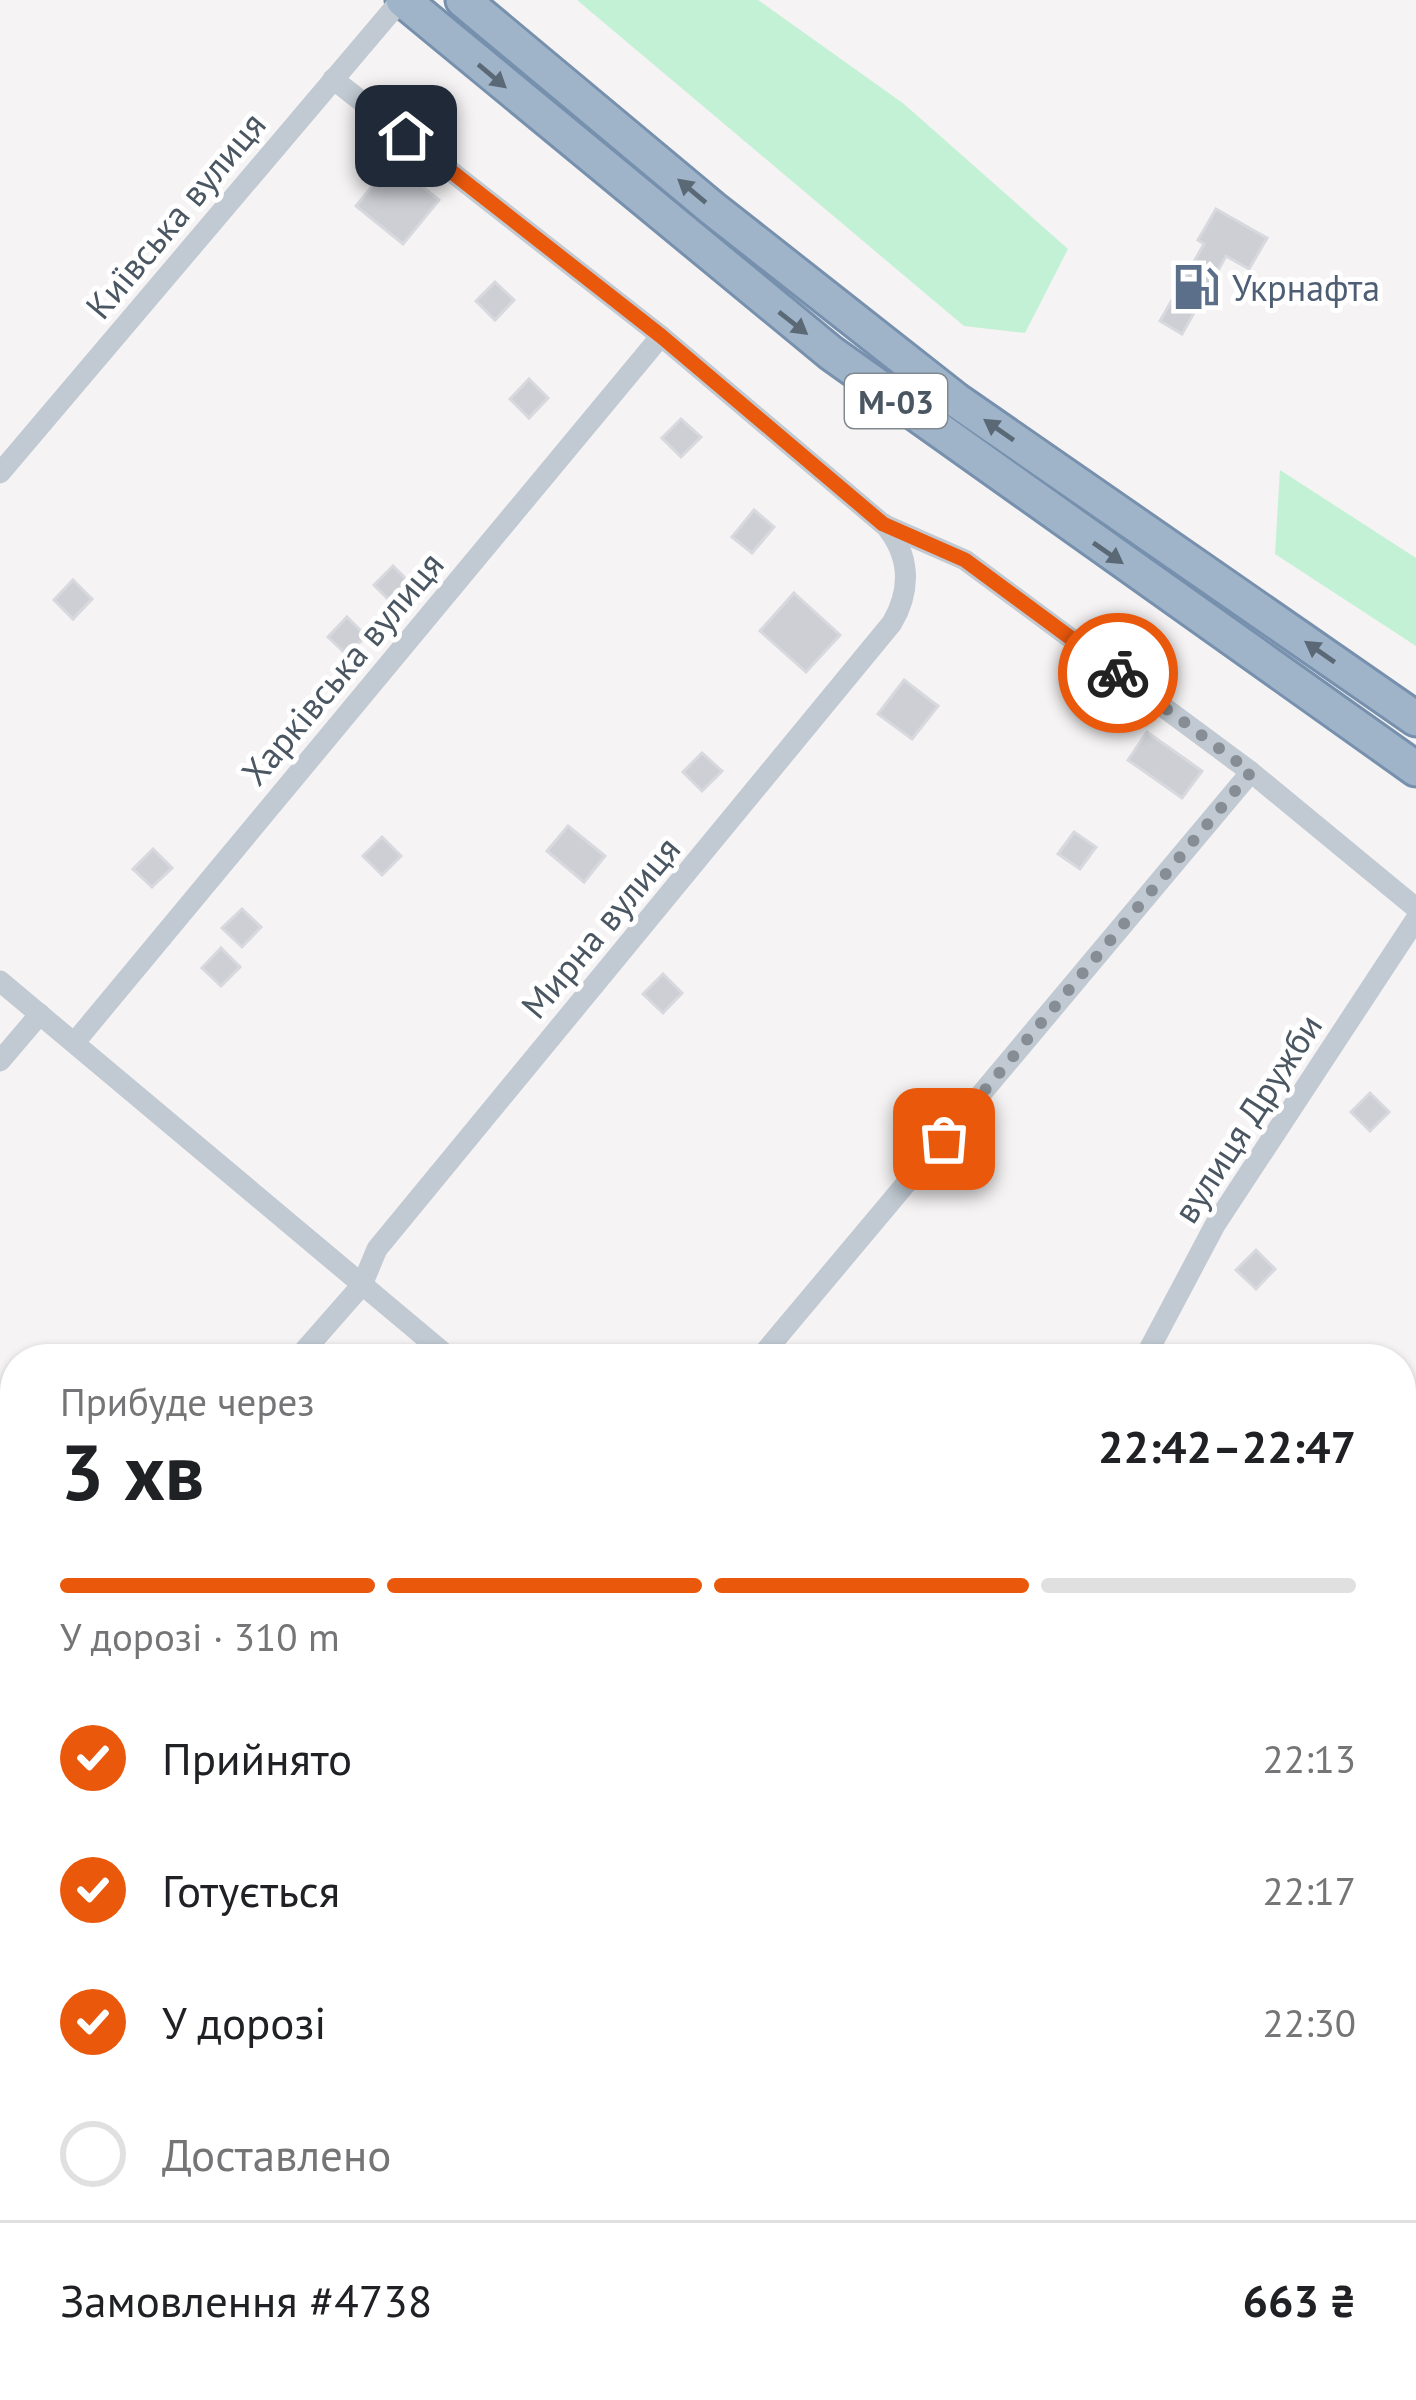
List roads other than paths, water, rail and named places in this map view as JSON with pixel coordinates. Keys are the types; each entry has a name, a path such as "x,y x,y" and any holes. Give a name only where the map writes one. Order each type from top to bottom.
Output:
{"highway":[{"name":"М-03","path":"402,0 831,353 1416,769"},
{"name":"М-03","path":"463,0 712,208 956,400 1416,719"}],"street":[{"name":"Київська вулиця","path":"0,473 402,0"},
{"path":"333,80 661,336 883,524 965,560 1251,772 1416,908"},
{"name":"Харківська вулиця","path":"75,1042 661,336"},
{"name":"Мирна вулиця","path":"309,1344 362,1285 376,1249 892,623 904,599 906,572 899,546 883,524"},
{"path":"772,1344 1251,772"},
{"name":"вулиця Дружби","path":"1152,1344 1215,1225 1416,919"},
{"path":"0,981 433,1344"},
{"path":"0,1061 40,1014"}],"place":[{"name":"Укрнафта","path":"1196,287"}]}
